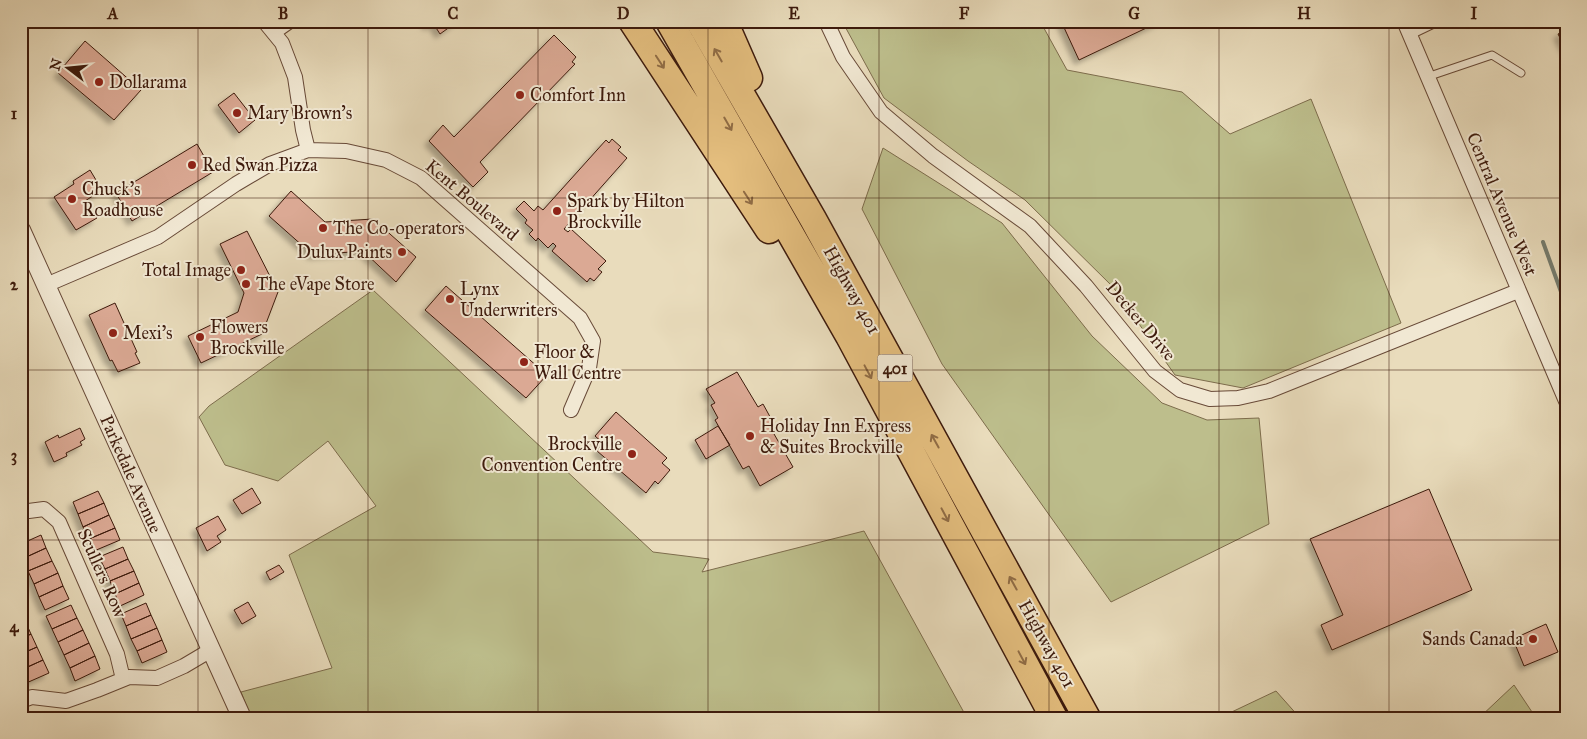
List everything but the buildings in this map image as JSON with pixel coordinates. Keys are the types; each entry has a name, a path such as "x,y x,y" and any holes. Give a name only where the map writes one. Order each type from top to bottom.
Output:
{"highway":[{"path":"632,21 814,298 849,336"},
{"name":"Highway 401","path":"668,21 849,336 1054,718"},
{"name":"Highway 401","path":"699,21 813,219 1087,718"},
{"path":"724,21 748,77 806,190 813,219"}],"street":[{"path":"264,21 282,43 295,77 308,150"},
{"name":"Decker Drive","path":"826,21 844,57 881,112 933,156 1030,226 1086,286 1155,371 1180,390 1210,399 1238,398 1269,391 1518,291"},
{"path":"1406,27 1432,21"},
{"name":"Central Avenue West","path":"1406,27 1566,401"},
{"name":"Kent Boulevard","path":"46,286 158,237 236,184 270,164 308,150 346,151 386,160 421,178 580,318 593,341 589,368 571,410"},
{"name":"Parkedale Avenue","path":"21,230 242,718"},
{"name":"Scullers Row","path":"21,512 44,508 59,522 117,654 123,679"},
{"path":"21,701 32,697 66,701 129,677 157,678 184,666 211,650"}],"lane":[{"path":"276,35 296,21"},
{"path":"1428,77 1492,55 1520,73"}],"green space":[{"path":"842,21 1040,21 1067,70 1182,92 1230,134 1311,99 1401,323 1243,388 1175,375 1113,287 1025,200 968,161 884,98"},
{"path":"883,148 1002,223 1092,336 1162,403 1207,420 1259,418 1269,524 1111,602 942,364 862,209"},
{"path":"373,290 653,552 709,559 702,572 864,531 967,718 251,718 241,692 332,668 289,555 376,506 328,441 278,481 225,465 199,417 209,406"},
{"path":"1514,685 1536,718 1479,718"},
{"path":"1276,691 1300,718 1219,718"}],"waterway":[{"path":"1543,242 1564,300"}],"place":[{"name":"Dollarama","path":"99,82"},
{"name":"Comfort Inn","path":"520,95"},
{"name":"Mary Brown's","path":"237,113"},
{"name":"Red Swan Pizza","path":"192,165"},
{"name":"Chuck's Roadhouse","path":"72,199"},
{"name":"Spark by Hilton Brockville","path":"557,211"},
{"name":"The Co-operators","path":"323,228"},
{"name":"Dulux Paints","path":"402,252"},
{"name":"Total Image","path":"241,270"},
{"name":"The eVape Store","path":"246,284"},
{"name":"Lynx Underwriters","path":"450,299"},
{"name":"Mexi's","path":"113,333"},
{"name":"Flowers Brockville","path":"200,337"},
{"name":"Floor & Wall Centre","path":"524,362"},
{"name":"Holiday Inn Express & Suites Brockville","path":"750,436"},
{"name":"Brockville Convention Centre","path":"632,454"},
{"name":"Sands Canada","path":"1533,639"}]}
